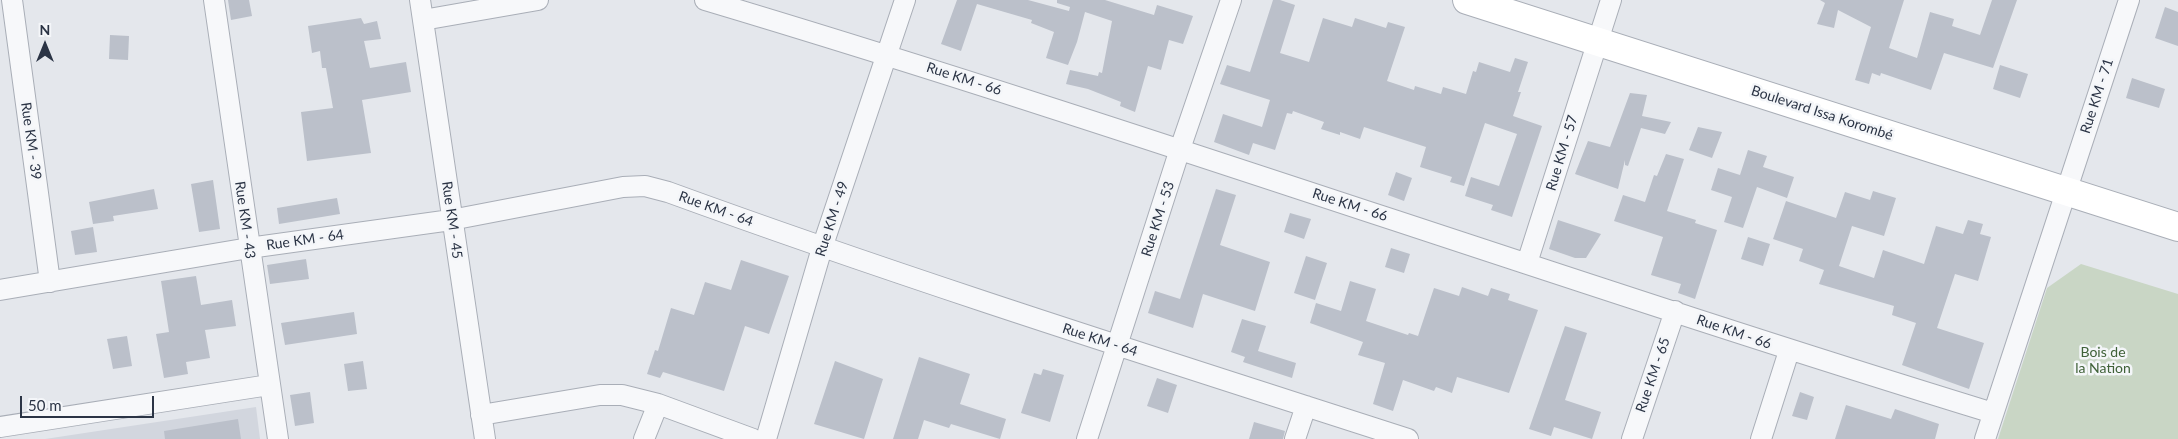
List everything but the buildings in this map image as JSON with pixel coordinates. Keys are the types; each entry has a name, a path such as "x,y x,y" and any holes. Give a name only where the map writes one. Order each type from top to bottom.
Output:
{"street":[{"path":"0,5 10,0"},
{"name":"Rue KM - 39","path":"10,0 50,282"},
{"name":"Rue KM - 43","path":"214,0 278,439"},
{"name":"Rue KM - 45","path":"420,0 485,439"},
{"path":"423,20 538,0"},
{"name":"Rue KM - 66","path":"704,0 886,54 1180,148 1675,311 1789,351 1993,413"},
{"name":"Rue KM - 49","path":"766,439 822,248 905,0"},
{"name":"Rue KM - 53","path":"1087,439 1180,148 1231,0"},
{"name":"Boulevard Issa Korombé","path":"1467,0 2178,227"},
{"name":"Rue KM - 57","path":"1528,264 1611,0"},
{"name":"Rue KM - 71","path":"1985,439 2129,0"},
{"name":"Rue KM - 64","path":"0,290 249,248 452,220 623,187 646,186 668,192 822,248 1117,346 1408,439"},
{"name":"Rue KM - 65","path":"1632,439 1675,311"},
{"path":"1761,439 1789,351"},
{"path":"0,427 269,385"},
{"path":"481,415 600,395 622,395 658,404 753,439"},
{"path":"644,439 658,404"},
{"path":"1295,439 1306,406"}],"shaded area":[{"path":"256,407 260,439 45,439"}],"green space":[{"name":"Bois de la Nation","path":"2081,264 2178,294 2178,439 1998,439 2047,288"}]}
